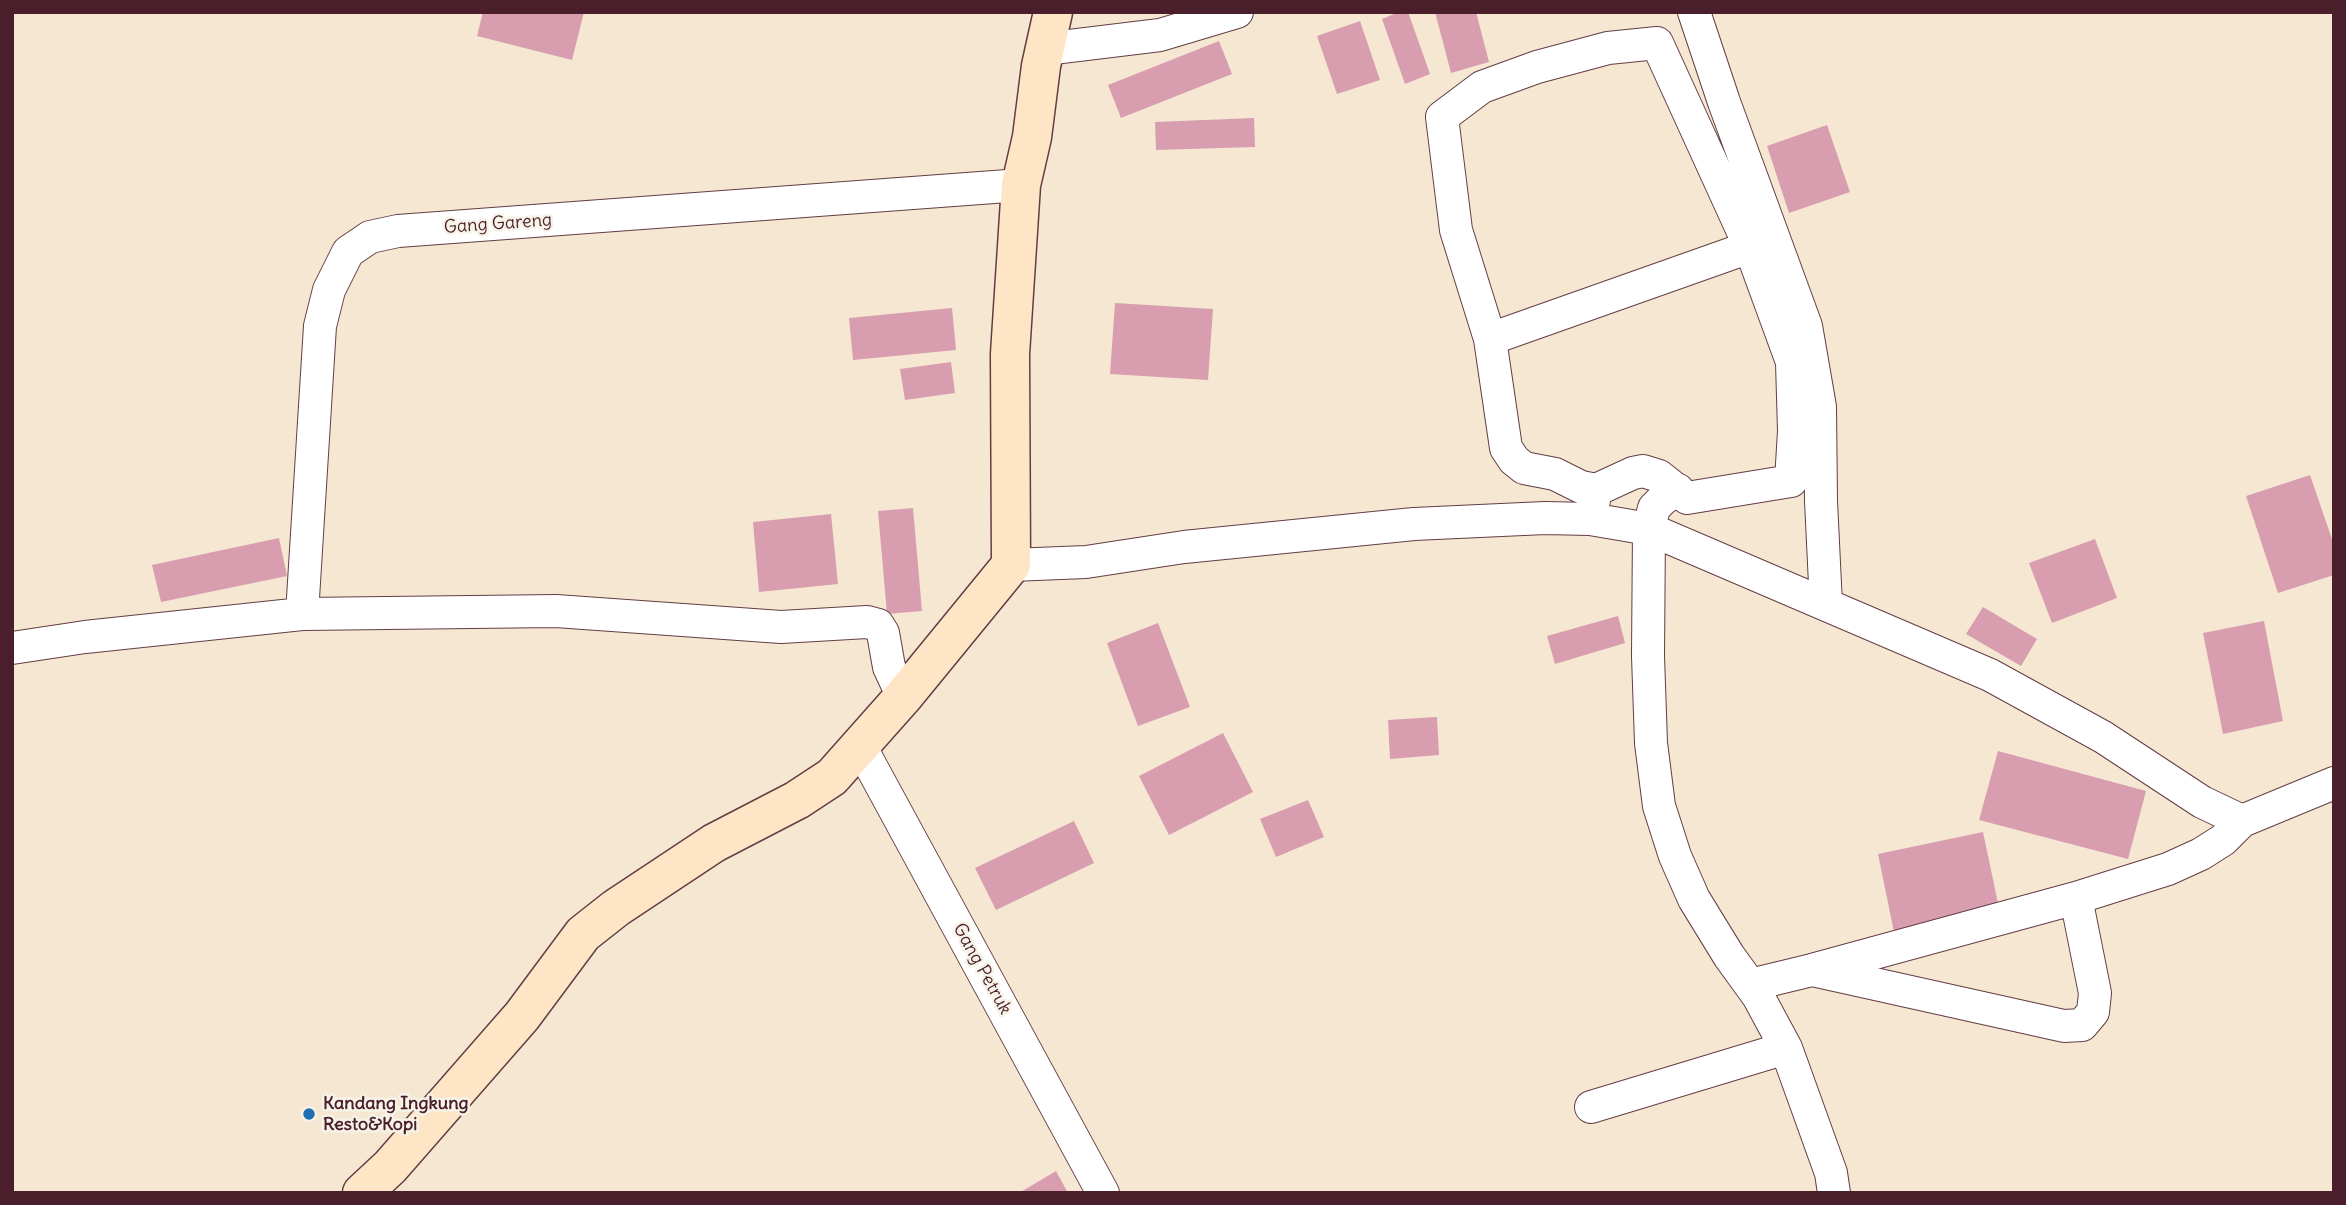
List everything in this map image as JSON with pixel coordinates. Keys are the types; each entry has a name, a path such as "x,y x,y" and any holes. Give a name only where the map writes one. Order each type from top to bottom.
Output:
{"street":[{"path":"362,1193 390,1167 522,1017 583,934 616,908 714,844 797,800 832,777 904,697 1011,565 1010,354 1021,185 1032,136 1049,30 1160,35 1237,12"},
{"path":"1694,12 1724,103 1806,326 1820,408 1826,605"},
{"path":"1011,565 1086,562 1184,547 1413,524 1545,518 1593,505 1633,473 1643,471 1659,477 1687,498 1791,481 1794,431 1793,362 1750,247 1657,43 1608,48 1537,67 1482,87 1442,117 1456,230 1490,339 1506,448 1514,460 1524,468 1555,474 1581,487 1593,505 1990,675 2103,737 2202,802 2242,821"},
{"name":"Gang Gareng","path":"302,614 320,326 329,290 348,252 370,237 398,231 1021,185"},
{"path":"1490,339 1750,247"},
{"path":"1678,490 1664,498 1654,509 1649,529 1648,656 1651,743 1659,806 1675,856 1694,899 1774,1021 1831,1173 1834,1193"},
{"path":"12,648 85,636 302,614 556,611 781,627 867,622 878,625 883,633 889,667 904,697"},
{"name":"Gang Petruk","path":"860,746 1103,1193"},
{"path":"1750,985 1812,971 2076,898 2168,869 2201,854 2223,840 2242,821 2334,783"},
{"path":"1812,971 2064,1026 2081,1025 2093,1012 2095,993 2076,898"},
{"path":"1591,1107 1786,1048"}],"building":[{"path":"483,12 584,12 572,60 477,36"},
{"path":"1399,12 1408,12 1430,74 1405,84 1382,19"},
{"path":"1435,12 1476,12 1489,62 1451,73"},
{"path":"1360,21 1380,80 1337,94 1317,36"},
{"path":"1219,41 1232,74 1121,118 1108,85"},
{"path":"1254,118 1255,147 1156,150 1155,122"},
{"path":"1827,125 1850,192 1789,213 1767,146"},
{"path":"1115,303 1213,309 1208,380 1110,374"},
{"path":"952,308 956,350 853,360 849,318"},
{"path":"951,362 955,393 905,400 900,369"},
{"path":"2310,475 2334,545 2334,575 2278,593 2246,496"},
{"path":"913,508 922,611 887,614 878,511"},
{"path":"831,514 838,584 759,592 753,522"},
{"path":"279,538 287,576 161,602 152,565"},
{"path":"2095,539 2117,598 2052,623 2029,563"},
{"path":"1983,607 2037,639 2021,666 1966,634"},
{"path":"1618,616 1625,643 1555,664 1547,636"},
{"path":"2264,621 2283,721 2223,734 2203,633"},
{"path":"1158,623 1190,707 1138,726 1107,643"},
{"path":"1437,717 1439,755 1390,759 1388,720"},
{"path":"1223,733 1253,792 1169,835 1139,776"},
{"path":"1998,751 2146,791 2128,859 1979,820"},
{"path":"1308,800 1324,837 1276,857 1260,819"},
{"path":"1074,821 1094,863 996,910 975,868"},
{"path":"1983,832 1999,908 1894,932 1878,854"},
{"path":"1056,1171 1068,1193 1019,1193"}],"place":[{"name":"Kandang Ingkung Resto&Kopi","path":"309,1114"}]}
